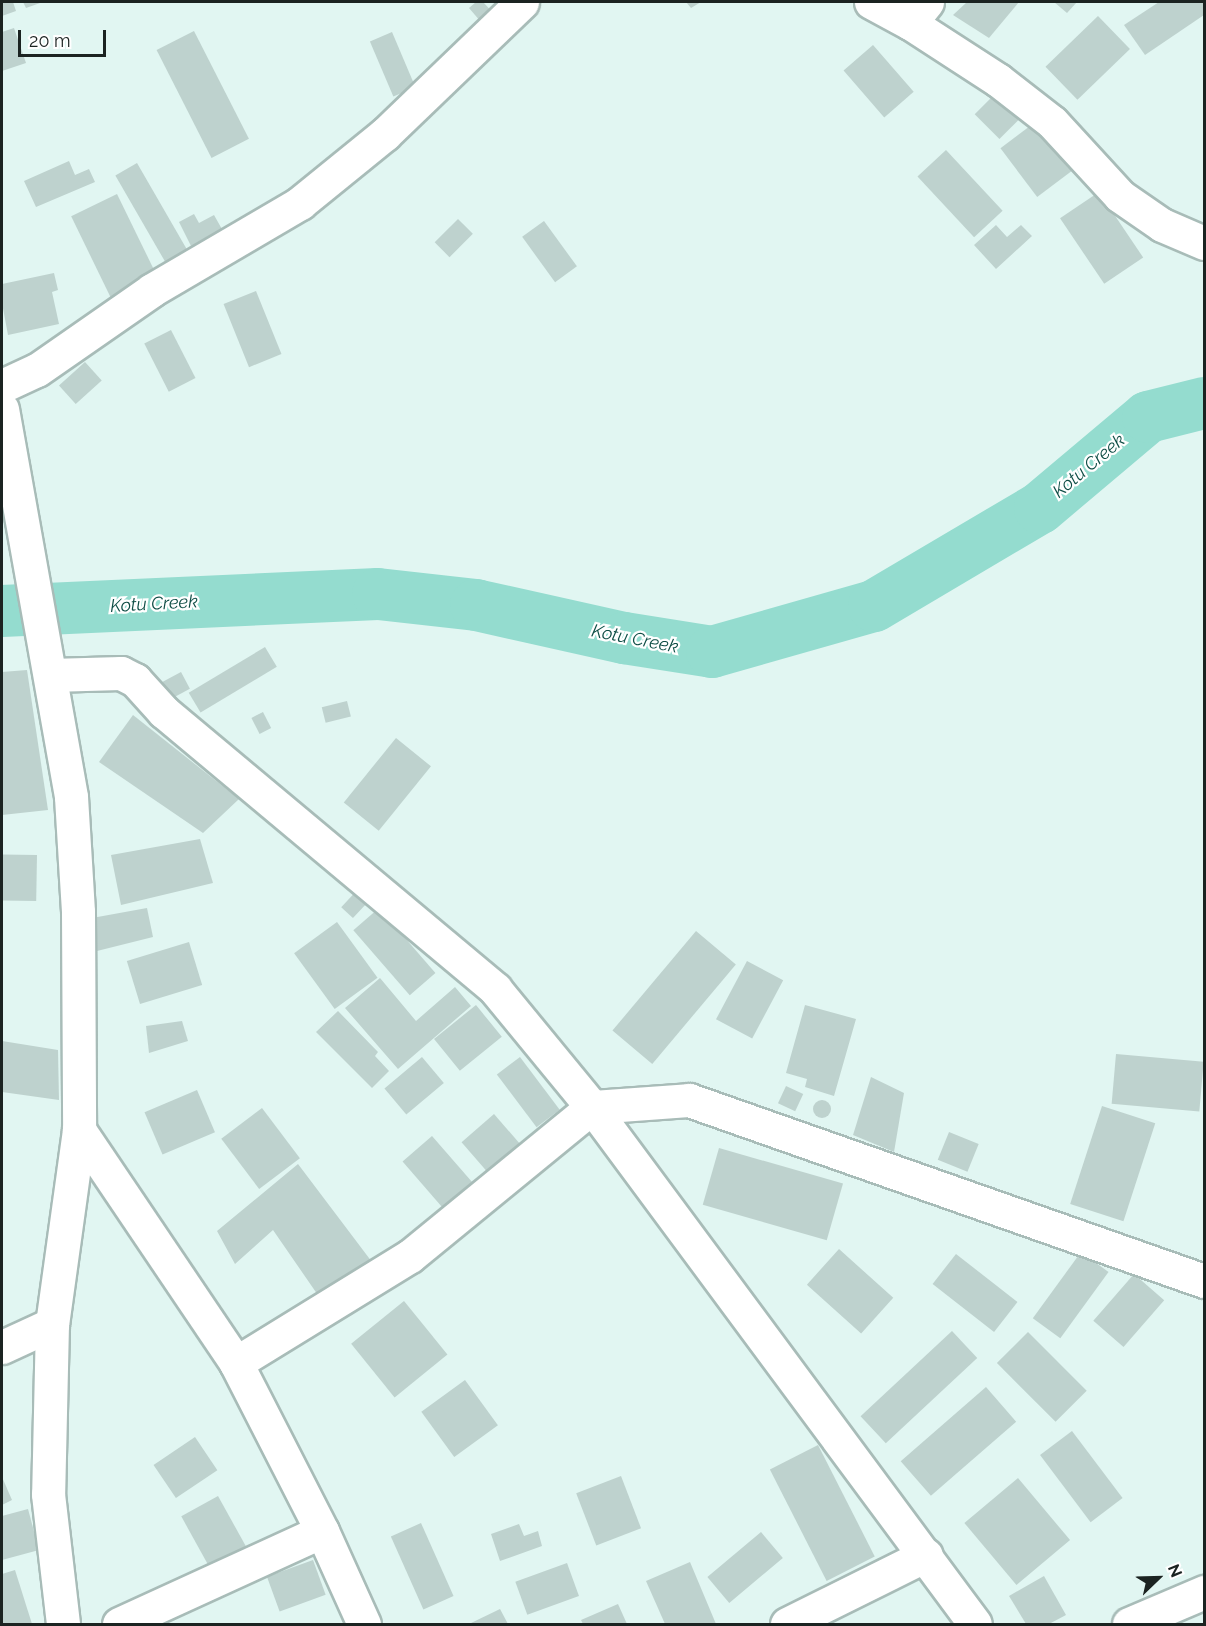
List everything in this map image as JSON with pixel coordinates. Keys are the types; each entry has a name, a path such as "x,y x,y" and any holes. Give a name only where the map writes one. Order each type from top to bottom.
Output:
{"street":[{"path":"2,386 36,370 152,290 300,204 385,134 522,2"},
{"path":"871,2 918,12 1052,122 1120,196 1162,225 1204,243"},
{"path":"2,409 71,796 78,912 80,1130 52,1324 48,1494 63,1624"},
{"path":"50,675 121,673 135,680 164,712 495,989 592,1107 975,1624"},
{"path":"236,1364 410,1256 592,1107 689,1100 1204,1281"},
{"path":"80,1130 236,1364 322,1531 364,1624"},
{"path":"2,1347 52,1324"},
{"path":"119,1624 322,1531"},
{"path":"787,1624 926,1555"},
{"path":"1129,1624 1204,1592"}],"building":[{"path":"2,2 13,2 16,11 2,16"},
{"path":"23,2 43,2 26,8"},
{"path":"476,2 483,2 498,18 487,29 469,8"},
{"path":"686,2 701,2 691,8"},
{"path":"967,2 1019,2 989,38 953,15"},
{"path":"1054,2 1077,2 1067,13"},
{"path":"1159,2 1204,2 1204,15 1145,55 1124,25"},
{"path":"1098,16 1130,49 1077,100 1045,67"},
{"path":"14,28 26,63 2,71 2,32"},
{"path":"194,31 249,139 212,158 157,50"},
{"path":"392,32 415,87 393,97 370,41"},
{"path":"873,45 914,92 884,117 844,71"},
{"path":"998,91 1023,116 999,139 975,114"},
{"path":"1038,120 1075,169 1037,197 1000,148"},
{"path":"946,150 1003,211 974,237 917,177"},
{"path":"69,161 75,175 89,169 95,182 36,207 24,181"},
{"path":"137,163 193,260 171,272 115,176"},
{"path":"1099,192 1143,257 1104,284 1060,218"},
{"path":"117,194 159,280 113,303 71,216"},
{"path":"194,214 199,223 214,215 227,238 195,254 179,222"},
{"path":"458,219 473,234 450,257 435,242"},
{"path":"544,221 577,266 555,282 522,237"},
{"path":"996,225 1007,237 1021,225 1032,236 996,269 974,245"},
{"path":"54,273 58,290 52,292 59,324 8,335 2,303 2,284"},
{"path":"256,291 281,354 249,367 224,304"},
{"path":"171,330 196,378 169,392 144,344"},
{"path":"85,362 102,381 76,404 59,385"},
{"path":"265,647 277,667 201,713 189,693"},
{"path":"27,670 48,810 2,815 2,672"},
{"path":"181,672 190,689 166,701 157,685"},
{"path":"347,701 351,717 326,723 322,707"},
{"path":"263,712 271,728 260,734 251,718"},
{"path":"133,715 239,799 203,833 99,762"},
{"path":"396,738 431,766 379,831 344,803"},
{"path":"200,839 213,883 121,905 111,855"},
{"path":"2,854 37,855 36,901 2,900"},
{"path":"361,886 373,897 353,918 341,907"},
{"path":"147,908 153,937 97,951 92,918"},
{"path":"379,908 435,973 410,995 353,930"},
{"path":"337,922 378,978 335,1009 294,953"},
{"path":"696,931 736,964 652,1064 612,1031"},
{"path":"189,942 202,985 140,1004 127,961"},
{"path":"747,961 783,980 752,1039 716,1019"},
{"path":"380,978 416,1021 455,987 471,1006 398,1069 345,1008"},
{"path":"476,1005 502,1037 460,1071 434,1039"},
{"path":"805,1005 856,1019 834,1096 805,1087 807,1079 786,1073"},
{"path":"338,1011 378,1052 375,1056 389,1071 372,1088 316,1032"},
{"path":"182,1021 188,1041 149,1053 146,1026"},
{"path":"2,1041 58,1050 59,1100 2,1092"},
{"path":"1116,1054 1204,1062 1199,1111 1112,1104"},
{"path":"422,1057 444,1083 406,1115 384,1088"},
{"path":"520,1057 560,1110 537,1127 497,1074"},
{"path":"871,1077 904,1093 894,1152 853,1135"},
{"path":"786,1086 803,1094 795,1111 778,1103"},
{"path":"197,1090 215,1132 163,1155 145,1112"},
{"path":"818,1100 826,1100 831,1105 829,1116 818,1118 813,1113 813,1105"},
{"path":"1102,1106 1155,1123 1123,1221 1070,1204"},
{"path":"262,1108 300,1158 259,1189 221,1139"},
{"path":"494,1114 524,1149 492,1177 462,1142"},
{"path":"949,1132 979,1144 967,1172 938,1160"},
{"path":"432,1136 480,1191 450,1217 403,1162"},
{"path":"719,1148 843,1184 827,1240 703,1205"},
{"path":"298,1164 372,1262 322,1301 273,1230 235,1264 217,1231"},
{"path":"839,1249 893,1298 861,1334 807,1285"},
{"path":"1081,1252 1109,1272 1060,1338 1033,1318"},
{"path":"956,1254 1017,1302 994,1332 933,1284"},
{"path":"1134,1274 1164,1300 1124,1347 1093,1321"},
{"path":"404,1301 447,1355 395,1397 351,1344"},
{"path":"952,1331 977,1358 886,1443 861,1416"},
{"path":"1028,1332 1087,1391 1056,1422 997,1363"},
{"path":"465,1380 498,1425 454,1457 421,1412"},
{"path":"986,1387 1016,1422 931,1496 901,1461"},
{"path":"1072,1431 1123,1498 1091,1522 1040,1455"},
{"path":"195,1437 217,1470 176,1498 154,1465"},
{"path":"818,1445 875,1556 827,1581 770,1470"},
{"path":"621,1476 641,1528 596,1545 576,1493"},
{"path":"2,1477 12,1500 2,1505"},
{"path":"1018,1478 1070,1540 1016,1585 964,1523"},
{"path":"218,1496 252,1558 216,1578 181,1516"},
{"path":"28,1509 39,1550 2,1560 2,1516"},
{"path":"421,1523 454,1596 423,1610 391,1536"},
{"path":"519,1524 524,1536 538,1531 542,1546 500,1561 491,1534"},
{"path":"761,1532 783,1558 729,1603 707,1577"},
{"path":"313,1560 326,1595 280,1612 267,1577"},
{"path":"690,1562 716,1624 665,1624 646,1581"},
{"path":"567,1563 579,1596 527,1615 515,1582"},
{"path":"15,1570 32,1624 2,1624 2,1574"},
{"path":"1044,1576 1066,1615 1049,1624 1026,1624 1009,1596"},
{"path":"618,1604 627,1624 583,1624 581,1620"},
{"path":"500,1609 508,1624 469,1624"}],"waterway":[{"name":"Kotu Creek","path":"2,611 378,594 476,605 624,638 712,652 874,606 1040,508 1148,417 1204,403"}]}
